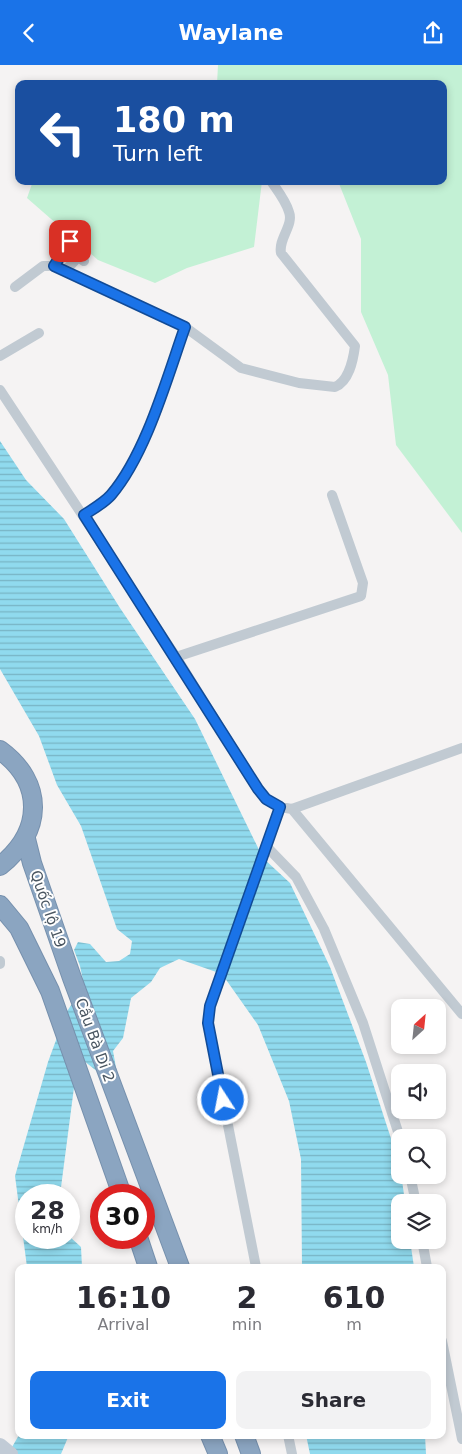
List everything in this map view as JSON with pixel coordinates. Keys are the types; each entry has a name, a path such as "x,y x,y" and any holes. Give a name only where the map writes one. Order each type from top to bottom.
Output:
{"highway":[{"path":"0,750 14,761 27,778 33,798 33,819 26,839 15,854 0,866"},
{"name":"Quốc lộ 19","path":"26,839 34,870 72,978"},
{"name":"Quốc lộ 19","path":"0,905 19,928 50,991"},
{"name":"Cầu Bà Di 2","path":"72,978 179,1264"},
{"name":"Cầu Bà Di 2","path":"50,991 118,1184"},
{"path":"142,1249 147,1264"},
{"path":"212,1439 218,1454"},
{"path":"245,1439 251,1454"}],"street":[{"path":"15,287 43,266 54,266 185,327 241,367 299,383 335,387 345,379 354,356 354,346 281,253 280,247 290,218 290,211 274,185"},
{"path":"54,266 70,241"},
{"path":"66,270 78,257 84,261"},
{"path":"84,515 111,495 130,464 160,401 185,327"},
{"path":"0,356 40,333"},
{"path":"0,391 84,515 266,799 280,807 292,809 462,748"},
{"path":"176,657 361,596 363,583 332,495"},
{"path":"255,1264 208,1023 210,1006 280,807"},
{"path":"292,809 462,1014"},
{"path":"267,847 296,877 324,929 363,1023 397,1129"},
{"path":"424,1249 426,1264"},
{"path":"446,1361 462,1439"},
{"path":"289,1439 292,1454"},
{"path":"0,1445 11,1454"}],"green space":[{"path":"218,65 462,65 462,533 396,445 388,375 361,312 361,239 340,185 447,185 447,80 217,80"},
{"path":"32,185 262,185 254,247 187,268 155,283 98,260 27,198"}],"water":[{"path":"0,441 26,480 64,519 120,608 195,719 263,858 290,883 330,967 366,1062 391,1138 391,1184 402,1184 404,1194 391,1194 391,1249 411,1249 414,1264 302,1264 301,1159 289,1101 258,1025 222,974 179,959 160,968 151,982 131,998 123,1038 113,1051 117,1073 103,1076 84,1061 76,1072 61,1184 16,1184 15,1176 48,1062 66,1013 84,985 74,950 78,942 90,944 106,962 119,961 130,954 132,941 117,929 81,826 57,785 39,736 0,669"},
{"path":"81,1247 82,1264 27,1264 25,1249 80,1249"},
{"path":"17,1439 67,1439 61,1454 8,1454"},
{"path":"307,1439 425,1439 426,1454 310,1454"}],"route":[{"path":"70,241 54,266 185,327 160,401 130,464 111,495 84,515 176,657 258,789 266,799 280,807 210,1006 208,1023 223,1100"}]}
